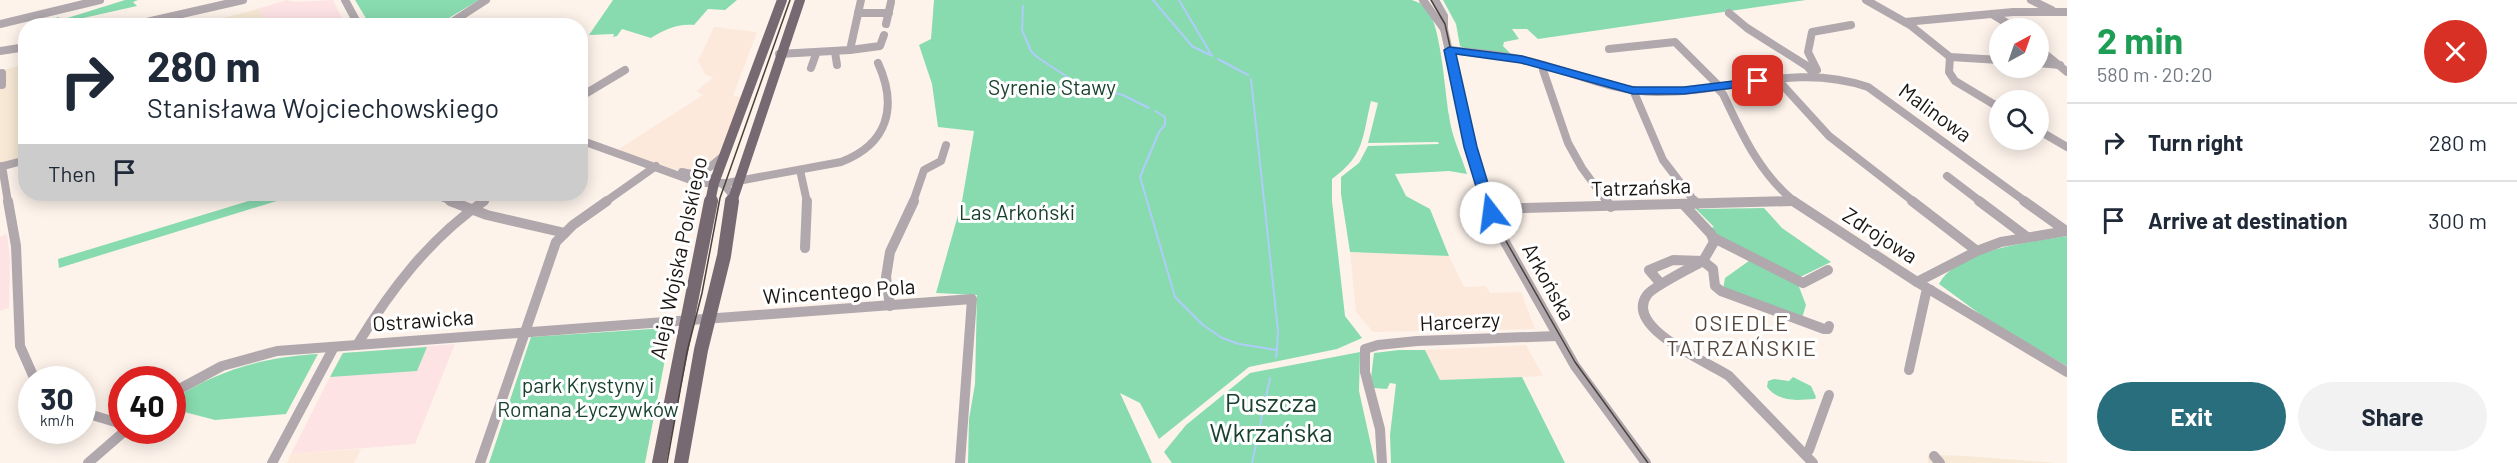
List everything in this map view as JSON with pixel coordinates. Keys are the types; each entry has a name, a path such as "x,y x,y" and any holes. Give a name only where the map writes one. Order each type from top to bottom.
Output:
{"main road":[{"name":"Aleja Wojska Polskiego","path":"659,463 710,201 722,157 782,0"},
{"name":"Aleja Wojska Polskiego","path":"681,463 708,320 726,243 733,197 800,0"}],"street":[{"path":"25,18 100,0"},
{"path":"164,18 243,0"},
{"path":"345,0 355,18"},
{"path":"458,18 486,0"},
{"path":"850,50 861,0"},
{"name":"Arkońska","path":"1423,0 1444,29"},
{"name":"Arkońska","path":"1435,0 1444,15 1444,29 1471,147 1489,208 1500,235 1525,274 1557,336 1583,378 1646,463"},
{"path":"1866,0 1905,22 1950,57 1989,59"},
{"path":"2031,0 2067,18"},
{"path":"886,24 891,2"},
{"path":"1905,22 1992,14 2067,12"},
{"path":"858,13 889,13"},
{"path":"1729,13 1747,28 1818,74"},
{"path":"1992,14 1999,18"},
{"path":"0,24 18,20"},
{"path":"1818,74 1807,54 1810,34 1814,31 1851,25"},
{"path":"780,54 816,54 880,46 884,35"},
{"name":"Zdrojowa","path":"1609,50 1659,42 1676,42 1718,87 1751,153 1774,184 1793,201 1917,282 2067,372"},
{"path":"0,51 18,48"},
{"name":"Malinowa","path":"1449,50 1504,56 1633,90 1664,91 1718,87 1818,74 1836,76 1868,87 2067,231"},
{"path":"835,52 837,65"},
{"path":"811,68 816,54"},
{"path":"2049,55 2063,65 2067,72"},
{"path":"1950,57 1949,72 1955,81 1989,101"},
{"name":"Aleja Wojska Polskiego","path":"716,181 739,180 800,170 857,157 875,142 885,124 888,105 887,84 878,63"},
{"path":"1546,66 1543,70 1568,143 1582,168 1611,207"},
{"path":"588,92 625,70"},
{"path":"2,73 2,85"},
{"path":"1777,79 1830,136 1977,251"},
{"path":"1633,90 1663,160 1697,204"},
{"path":"2049,136 2067,147"},
{"path":"588,143 699,179 716,181"},
{"path":"890,306 886,277 890,252 910,211 924,170 941,161 946,145"},
{"path":"679,172 707,169 722,157"},
{"path":"18,163 2,169 16,246 20,346 29,366"},
{"path":"480,463 556,242 565,233 659,167 699,179 710,201"},
{"path":"800,170 807,201 805,248"},
{"path":"1947,176 2027,237"},
{"name":"Aleja Wojska Polskiego","path":"716,181 730,189 733,197"},
{"path":"451,201 501,219 565,233"},
{"path":"357,345 377,312 411,266 441,234 483,201"},
{"name":"Tatrzańska","path":"1489,208 1517,210 1793,201"},
{"path":"1684,205 1714,238 1798,285 1828,270"},
{"path":"1917,282 1977,251 2001,242 2067,231"},
{"path":"1714,238 1703,261 1647,294 1642,306 1645,316 1655,331 1666,341 1713,365 1729,376 1813,463"},
{"path":"1661,284 1649,270 1673,260 1703,261 1713,269 1715,286 1721,291 1824,329 1828,329 1829,326"},
{"path":"1909,370 1926,293 1931,290"},
{"name":"Wincentego Pola","path":"708,320 972,299 960,463"},
{"name":"Aleja Wojska Polskiego","path":"686,321 708,320"},
{"name":"Ostrawicka","path":"186,384 208,370 242,358 277,351 686,321"},
{"name":"Harcerzy","path":"1382,463 1378,420 1365,372 1365,349 1378,345 1417,341 1557,336"},
{"path":"272,463 334,347"},
{"path":"1805,453 1809,450 1829,395"},
{"path":"88,463 110,444"}],"shaded area":[{"path":"287,0 295,2 333,0 342,18 264,18 260,8"},
{"path":"260,8 264,18 223,18"},
{"path":"714,27 757,32 733,96 743,97 719,159 704,169 680,171 616,151 703,95 696,91 713,78 705,74 698,61"},
{"path":"18,66 18,158 0,163 0,71"},
{"path":"7,234 10,259 9,308 0,311 0,237"},
{"path":"1350,252 1449,256 1464,287 1486,286 1490,293 1521,292 1535,329 1373,332 1356,312"},
{"path":"455,344 415,444 291,454 342,353"},
{"path":"1526,345 1543,376 1440,380 1425,350"},
{"path":"361,449 354,463 287,463 291,454"},
{"path":"1928,456 2058,463 1928,463"}],"green space":[{"path":"125,0 138,0 133,2 137,6 83,18 67,18"},
{"path":"355,0 479,0 449,18 366,18"},
{"path":"613,0 737,0 725,10 708,9 694,25 671,28 651,38 622,29 617,36 613,37 614,34 589,35"},
{"path":"934,0 1412,0 1422,4 1430,14 1439,41 1450,122 1467,174 1449,171 1395,174 1406,196 1430,209 1449,256 1350,252 1341,194 1341,177 1359,163 1368,146 1439,144 1438,142 1368,143 1378,103 1371,101 1363,136 1356,154 1351,162 1332,179 1332,201 1345,316 1362,338 1337,349 1249,367 1159,439 1140,403 1120,393 1152,463 968,463 969,419 975,384 977,295 936,293 962,201 974,131 938,127 932,84 919,45 931,39"},
{"path":"1443,0 1806,0 1538,39 1527,29 1512,29 1519,39 1504,42 1503,46 1511,54 1469,50 1460,46 1456,24"},
{"path":"249,201 276,201 59,268 58,259"},
{"path":"1764,208 1782,228 1831,262 1796,279 1806,305 1802,318 1723,289 1725,278 1753,258 1715,237 1708,229 1714,227 1696,209"},
{"path":"2067,236 2067,366 1995,325 1939,284 1948,272 1978,255 1996,249"},
{"name":"park Krystyny i Romana Łyczywków","path":"666,328 670,331 668,344 645,463 489,463 531,337"},
{"path":"427,347 417,371 330,377 343,353"},
{"path":"1425,350 1440,380 1522,377 1565,463 1391,463 1390,435 1396,384 1390,383 1387,389 1374,388 1371,378 1374,353"},
{"name":"Puszcza Wkrzańska","path":"1360,352 1359,391 1375,463 1172,463 1164,452 1186,425 1250,373"},
{"path":"318,354 286,414 215,420 186,412 186,392 189,390 242,367"},
{"path":"1793,377 1811,386 1815,399 1783,398 1767,387 1768,381 1774,379 1789,381"}],"waterway":[{"path":"1153,0 1192,46 1210,55"},
{"path":"1179,0 1212,56"},
{"path":"1023,6 1022,30 1031,51 1037,57 1078,84 1123,95 1149,108"},
{"path":"1218,59 1248,75"},
{"path":"1251,79 1278,331 1277,350"},
{"path":"1155,111 1165,117 1165,125 1159,132 1140,177 1175,297 1203,325 1222,338 1239,344 1277,350"},
{"path":"1276,357 1277,350"},
{"path":"1252,463 1270,378"}],"tram line":[{"path":"667,463 687,352 702,293 720,198 790,0"},
{"path":"1431,0 1445,24 1472,146 1498,227 1575,362 1648,463"}],"district":[{"name":"OSIEDLE TATRZAŃSKIE","path":"1742,336"}],"route":[{"path":"1491,213 1471,147 1449,50 1522,60 1633,90 1655,92 1684,90 1758,81"}],"park label":[{"name":"Syrenie Stawy","path":"1052,88"},
{"name":"Las Arkoński","path":"1017,213"}]}
